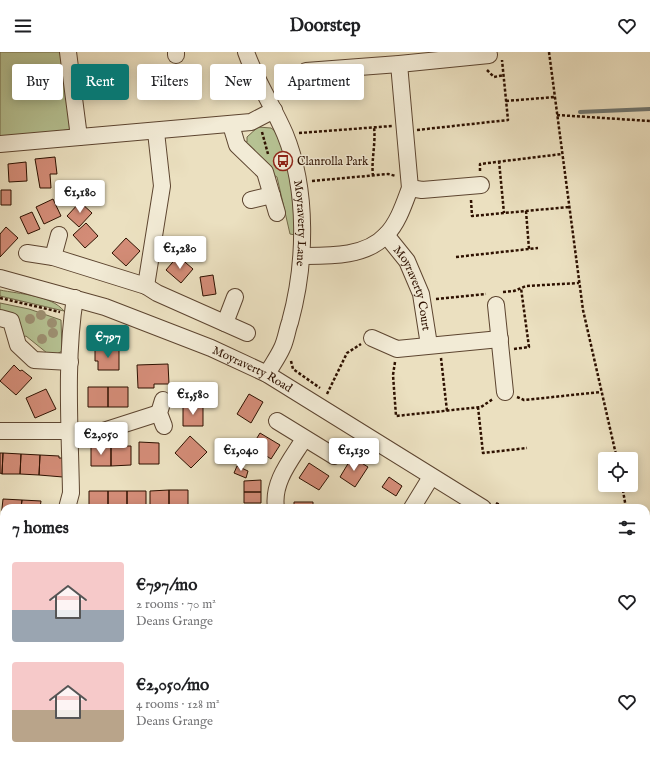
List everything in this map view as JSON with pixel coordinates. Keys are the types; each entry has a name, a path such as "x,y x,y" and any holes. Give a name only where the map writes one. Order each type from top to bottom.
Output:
{"street":[{"path":"68,52 80,137"},
{"name":"Moyraverty Lane","path":"246,52 253,71 274,110 285,135 302,203 302,256 297,296 282,347 267,374"},
{"path":"364,67 495,54"},
{"path":"302,256 350,255 370,246 386,236 403,207 409,182 399,64"},
{"path":"0,144 231,125 251,122 274,110"},
{"path":"231,125 237,145 265,172 277,214"},
{"path":"146,286 162,186 156,132"},
{"path":"409,182 422,190 476,186"},
{"path":"251,200 272,195"},
{"path":"53,257 59,235"},
{"name":"Moyraverty Court","path":"386,236 407,261 421,294 435,345"},
{"path":"27,253 53,257 146,286 157,293 247,333"},
{"name":"Moyraverty Road","path":"0,278 75,298 174,333 267,374 432,477 487,504"},
{"path":"225,323 235,297"},
{"path":"68,504 71,493 70,362 72,316 75,298"},
{"path":"496,305 505,392"},
{"path":"0,318 11,321 18,345 34,360 70,362"},
{"path":"372,338 397,349"},
{"name":"Moyraverty Court","path":"397,349 435,345 501,344"},
{"path":"0,431 103,431 162,413"},
{"path":"277,421 334,456"},
{"path":"276,504 275,499 279,481 304,438"},
{"path":"415,504 432,477"}],"path":[{"path":"549,52 583,310 615,452"},
{"path":"433,129 508,120 506,101 495,54"},
{"path":"506,101 555,97"},
{"path":"557,115 650,121"},
{"path":"314,132 404,125"},
{"path":"373,176 372,167 375,138 374,127"},
{"path":"562,154 480,164 472,216 569,207"},
{"path":"500,161 504,213"},
{"path":"319,181 373,176 409,182"},
{"path":"526,211 529,249"},
{"path":"456,257 538,248"},
{"path":"501,344 528,347 521,288"},
{"path":"0,298 72,316"},
{"path":"328,394 347,353 372,338"},
{"path":"435,345 447,411"},
{"path":"397,349 393,375 396,416 478,407 505,392 524,400 601,392"},
{"path":"290,358 293,369 333,398"},
{"path":"478,407 483,453 527,448"},
{"path":"623,492 625,504"}],"green space":[{"path":"0,52 64,52 72,127 68,130 0,137"},
{"path":"258,127 271,128 275,131 287,159 300,236 290,234 277,177 270,173 243,143 247,142 247,137"},
{"path":"0,290 43,298 64,311 0,296"},
{"path":"0,303 29,309 61,320 62,351 55,355 47,353 26,336 23,337 19,319 10,313 0,311"}],"building":[{"path":"55,157 57,174 50,174 51,188 40,188 35,159"},
{"path":"26,162 27,181 9,182 8,164"},
{"path":"66,183 66,190 58,191 57,185"},
{"path":"1,190 11,190 11,205 1,205"},
{"path":"53,199 61,216 44,224 36,207"},
{"path":"80,202 92,213 79,227 67,216"},
{"path":"32,212 40,229 28,234 20,217"},
{"path":"86,223 98,236 85,248 73,235"},
{"path":"6,227 18,238 0,257 0,234"},
{"path":"126,238 140,251 126,266 112,253"},
{"path":"178,256 193,269 181,283 166,270"},
{"path":"213,275 216,294 203,296 200,277"},
{"path":"95,348 119,348 119,370 98,370 98,361 95,361"},
{"path":"168,364 169,384 154,384 154,388 138,388 137,365"},
{"path":"14,365 20,371 22,370 32,378 16,395 0,381"},
{"path":"88,387 108,387 108,407 88,407"},
{"path":"108,387 128,387 128,407 108,407"},
{"path":"183,388 203,388 203,407 183,407"},
{"path":"46,389 56,409 35,418 26,398"},
{"path":"249,394 263,402 251,423 237,414"},
{"path":"183,407 203,407 203,426 183,426"},
{"path":"260,433 280,445 271,459 252,446"},
{"path":"190,436 207,452 191,468 175,453"},
{"path":"139,442 159,443 159,464 139,464"},
{"path":"91,446 111,446 111,466 91,466"},
{"path":"111,446 131,446 131,465 111,466"},
{"path":"0,453 3,453 2,474 0,473"},
{"path":"3,453 21,454 20,474 2,474"},
{"path":"21,454 40,455 39,475 20,474"},
{"path":"40,455 59,456 59,458 64,458 63,477 39,475"},
{"path":"352,457 368,467 355,487 340,477"},
{"path":"309,463 329,476 319,490 299,478"},
{"path":"237,466 248,471 246,478 234,473"},
{"path":"389,477 402,486 396,496 382,487"},
{"path":"261,480 261,492 244,492 244,481"},
{"path":"169,490 188,490 188,504 169,504"},
{"path":"169,490 169,504 150,504 150,491"},
{"path":"89,491 108,491 108,504 89,504"},
{"path":"108,491 127,491 127,504 108,504"},
{"path":"127,491 146,491 146,504 127,504"},
{"path":"244,492 261,492 261,503 244,503"},
{"path":"3,499 22,500 22,504 2,504"},
{"path":"22,500 41,501 41,504 22,504"},
{"path":"294,502 313,502 313,504 294,504"}],"waterway":[{"path":"580,112 650,109"}],"place":[{"name":"Clanrolla Park","path":"283,161"}]}
